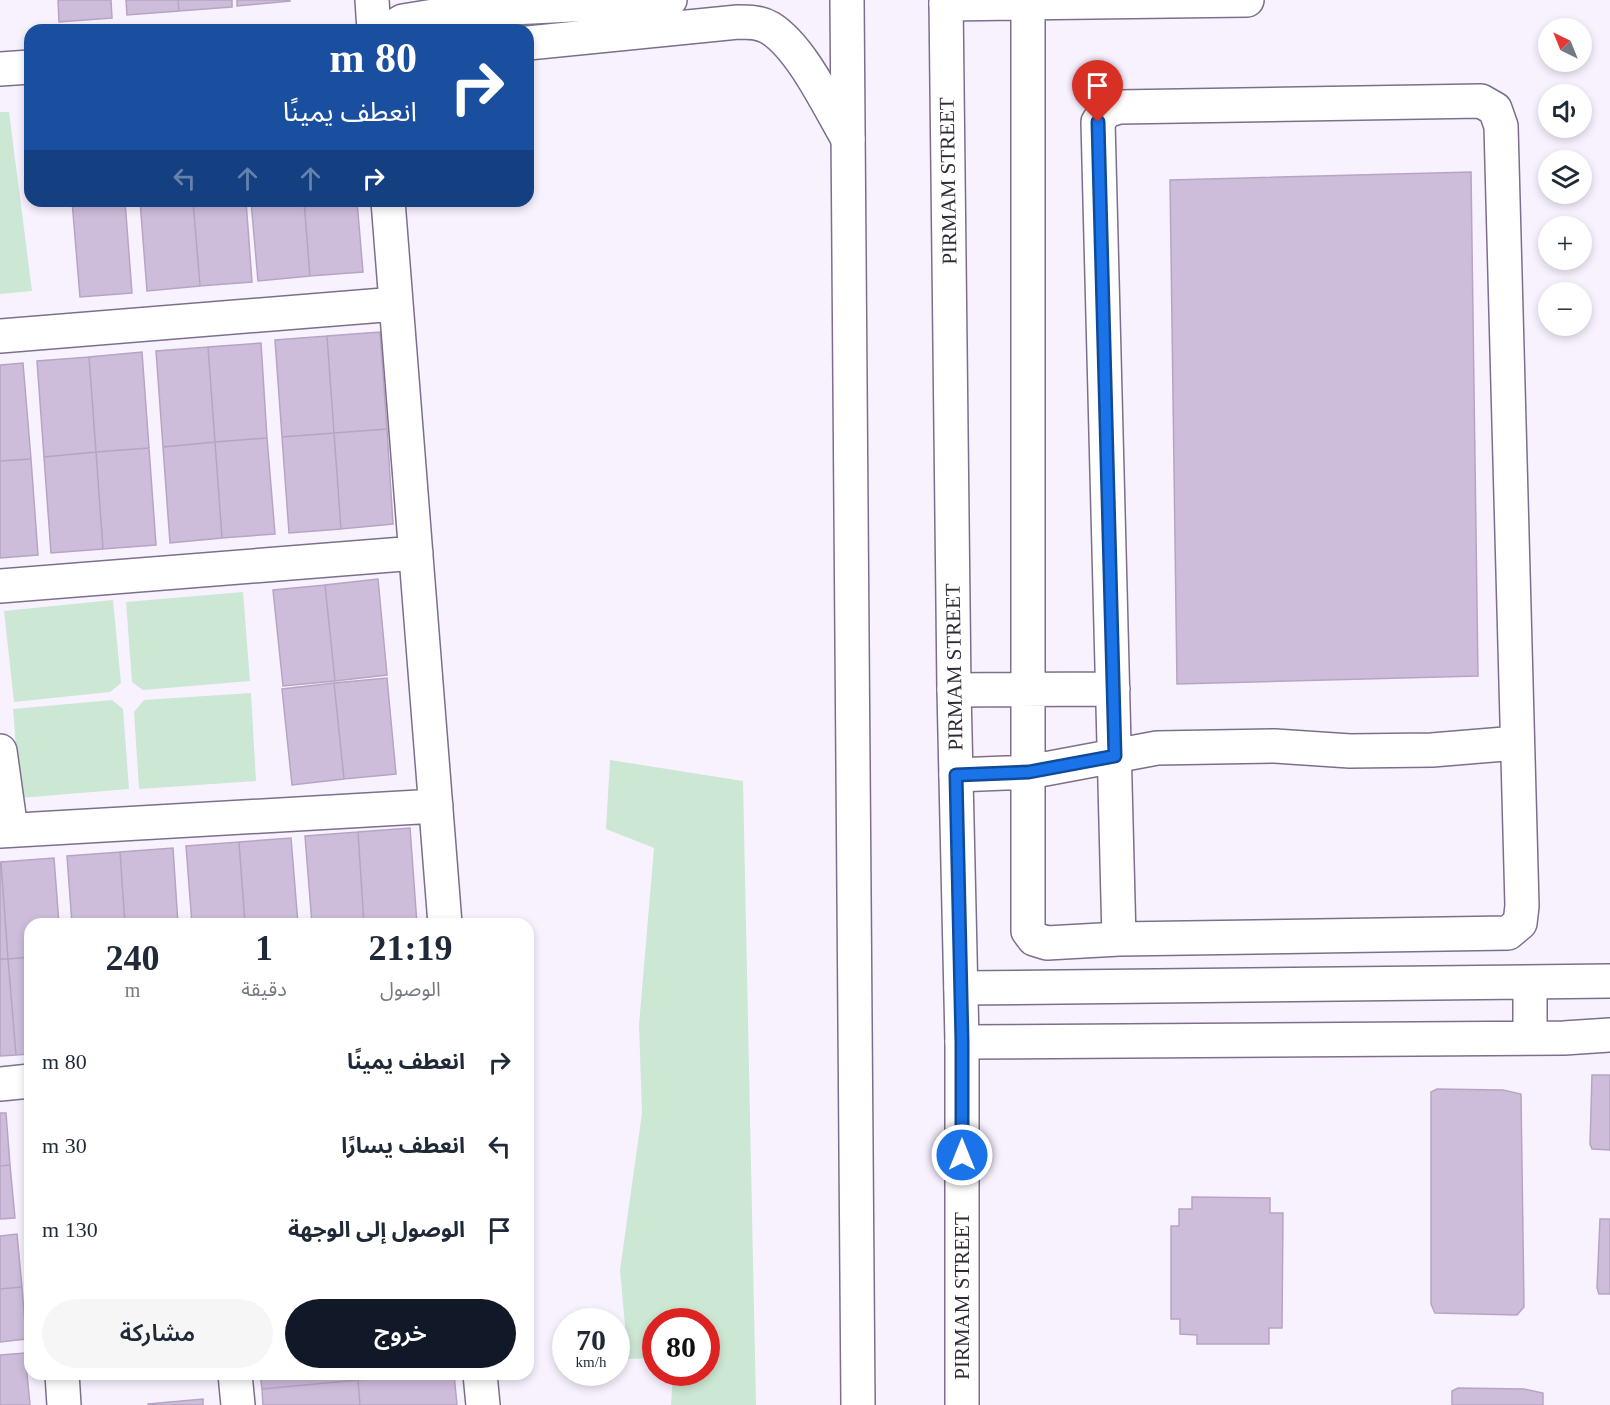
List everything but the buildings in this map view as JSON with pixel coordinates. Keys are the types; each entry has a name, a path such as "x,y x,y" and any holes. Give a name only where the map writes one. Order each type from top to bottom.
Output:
{"main road":[{"path":"372,0 374,24"},
{"path":"398,24 403,21 471,10 670,0"},
{"path":"847,0 858,1405"},
{"path":"946,2 1247,0"},
{"path":"1028,1 1028,932 1034,939 1047,943 1119,939 1508,933 1520,922 1518,743 1501,126 1495,110 1481,101 1119,107 1106,111 1098,122 1119,939"},
{"name":"PIRMAM STREET","path":"946,2 954,690 962,1042 962,1405"},
{"path":"534,42 755,22 770,28 788,45 810,74 848,140"},
{"path":"0,69 24,67"},
{"path":"388,207 445,918"},
{"path":"0,336 396,304"},
{"path":"0,586 416,553"},
{"path":"954,690 1113,689"},
{"path":"956,775 1029,772 1157,748 1275,746 1350,751 1409,751 1518,743"},
{"path":"0,751 5,831 436,806"},
{"path":"961,988 1610,981"},
{"path":"1530,982 1530,1036"},
{"path":"962,1042 1530,1036 1564,1038 1610,1035"},
{"path":"0,1083 24,1081"},
{"path":"62,1380 64,1405"},
{"path":"236,1380 238,1405"},
{"path":"481,1380 483,1405"}],"green space":[{"path":"0,112 9,112 32,291 0,294"},
{"path":"243,592 250,681 143,690 132,682 126,602"},
{"path":"113,600 121,683 110,692 14,702 4,611"},
{"path":"251,693 256,781 139,789 134,712 144,700"},
{"path":"112,700 123,709 129,789 20,798 13,709"},
{"path":"610,760 743,781 756,1405 671,1405 672,1386 720,1386 720,1308 642,1308 642,1358 630,1359 630,1308 623,1308 620,1270 642,1113 639,1025 654,848 606,829"}],"route":[{"path":"962,1155 956,775 1029,772 1115,756 1098,122"}]}
